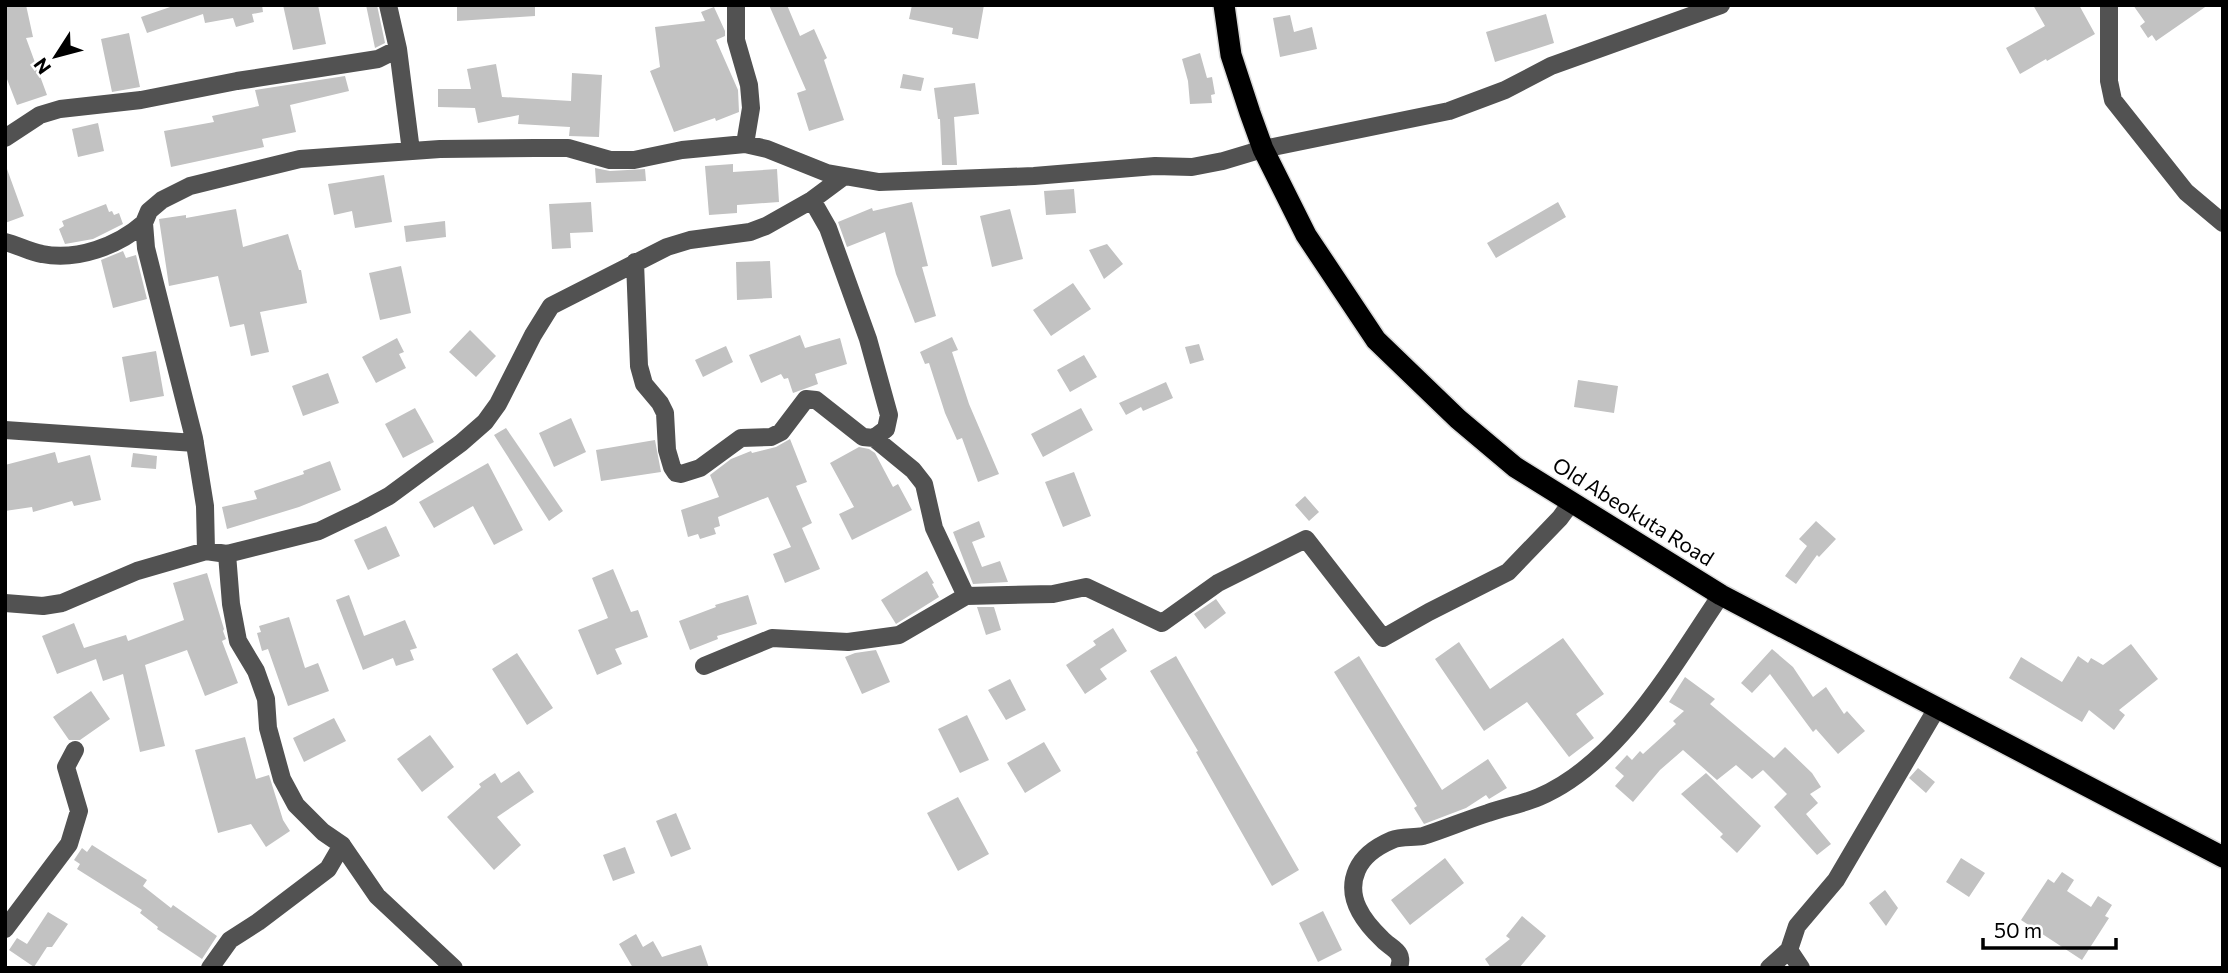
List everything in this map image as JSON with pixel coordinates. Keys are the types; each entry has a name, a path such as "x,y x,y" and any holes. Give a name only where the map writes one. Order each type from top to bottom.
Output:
{"highway":[{"name":"Old Abeokuta Road","path":"1224,5 1231,55 1263,149 1306,235 1376,340 1458,419 1516,467 1721,595 2223,857"}],"street":[{"path":"388,5 398,49 411,151"},
{"path":"736,5 736,40 749,85 751,108 745,144"},
{"path":"5,242 41,254 65,256 114,244 130,236 144,223 149,211 162,200 190,186 300,159 440,149 568,148 610,160 634,160 682,150 745,144 767,149 827,173 879,182 1034,176 1154,166 1192,167 1263,149 1449,111 1505,90 1551,66 1721,5"},
{"path":"2109,5 2109,81 2113,100 2186,192 2223,223"},
{"path":"5,138 40,115 60,109 141,100 237,81 377,59 398,49"},
{"path":"5,603 43,606 62,603 137,571 206,551 227,554 319,531 363,510 389,496 485,422 498,404 551,306 635,262 690,240 750,232 766,226 812,200 844,177"},
{"path":"812,200 828,228 864,326 889,415 886,429 874,438"},
{"path":"144,223 146,247 195,443 205,506 206,551"},
{"path":"635,262 639,366 644,384 664,413 667,450 676,473 700,468 741,439 771,437 781,432 806,399 816,400 863,437 874,438 913,470 924,484 934,528 966,596"},
{"path":"5,430 195,443"},
{"path":"704,666 772,638 848,642 899,635 966,596 1053,594 1086,587 1162,622 1218,583 1306,539 1383,638 1508,572 1571,503"},
{"path":"227,554 231,604 238,641 256,671 266,699 268,728 282,779 296,805 323,832 342,845 377,896 454,968"},
{"path":"1415,968 1398,960 1357,909 1352,893 1352,880 1358,866 1370,853 1394,839 1421,836 1537,799 1577,776 1647,705 1721,595"},
{"path":"1769,968 1789,950 1797,926 1836,880 1937,708"},
{"path":"5,929 69,844 79,811 66,767 75,750"},
{"path":"210,968 230,940 328,869 342,845"},
{"path":"1789,950 1801,968"}],"building":[{"path":"5,5 26,5 33,37 26,38 47,95 17,105 5,74"},
{"path":"176,5 262,5 263,12 252,14 254,22 236,27 233,18 205,23 203,14 147,33 141,17"},
{"path":"283,5 318,5 326,44 293,50"},
{"path":"366,5 377,5 385,43 375,48"},
{"path":"457,5 535,5 535,16 457,21"},
{"path":"769,5 787,5 800,36 814,29 827,58 824,60 844,120 809,131 797,93 806,90"},
{"path":"912,5 984,5 978,39 952,34 953,28 909,19"},
{"path":"2033,5 2079,5 2095,34 2020,74 2006,48 2045,26"},
{"path":"2133,5 2208,5 2156,41 2152,35 2148,38 2140,26 2145,22"},
{"path":"714,7 725,31 725,36 716,40 738,90 739,112 674,132 650,71 660,67 655,27 705,21 701,12"},
{"path":"1546,14 1554,43 1495,62 1486,32"},
{"path":"1290,15 1294,32 1312,27 1317,49 1280,57 1273,18"},
{"path":"129,33 140,87 112,92 101,39"},
{"path":"1200,53 1207,78 1212,77 1215,94 1211,95 1212,103 1190,104 1182,59"},
{"path":"496,64 502,97 571,101 572,73 602,75 599,137 569,136 570,127 518,124 519,115 478,123 475,108 438,107 438,89 471,89 467,69"},
{"path":"903,74 924,78 921,91 900,88"},
{"path":"345,76 349,91 290,105 296,132 262,139 264,147 171,167 164,131 214,122 212,116 259,106 255,90"},
{"path":"975,83 979,114 954,117 957,165 942,165 940,119 934,88"},
{"path":"98,123 104,151 78,157 72,129"},
{"path":"733,164 733,172 777,169 779,202 737,205 737,213 709,215 705,166"},
{"path":"595,168 610,171 645,169 646,181 596,183"},
{"path":"5,169 24,216 5,223"},
{"path":"384,175 392,222 355,228 352,211 334,215 328,184"},
{"path":"1074,189 1076,213 1046,215 1044,191"},
{"path":"591,202 593,232 570,233 571,248 552,249 549,204"},
{"path":"912,202 928,266 922,267 936,316 915,323 896,274 885,232 847,247 838,222 872,208 873,211"},
{"path":"1558,202 1566,217 1496,258 1487,243"},
{"path":"106,204 109,212 112,211 114,215 119,213 123,224 93,239 65,244 59,229 64,226 62,221"},
{"path":"236,209 243,247 288,234 301,270 307,303 260,312 269,352 251,356 244,324 230,327 218,276 169,286 159,219 186,215 186,218"},
{"path":"1010,209 1023,259 992,267 980,216"},
{"path":"445,221 446,237 406,242 404,226"},
{"path":"1107,244 1123,264 1104,279 1089,250"},
{"path":"123,251 126,258 136,255 147,299 113,308 101,260"},
{"path":"770,261 772,298 737,300 736,262"},
{"path":"401,266 411,313 380,320 369,273"},
{"path":"1073,283 1091,309 1051,336 1033,310"},
{"path":"470,330 496,356 476,377 449,352"},
{"path":"800,335 805,348 840,338 847,364 815,374 818,384 793,393 788,378 784,379 781,374 761,383 749,355"},
{"path":"952,337 958,350 952,352 969,404 999,474 978,482 962,438 957,440 945,413 929,363 925,364 920,352"},
{"path":"397,338 404,352 399,354 406,368 376,383 362,357"},
{"path":"1199,344 1204,360 1190,364 1185,347"},
{"path":"726,346 733,362 703,377 695,360"},
{"path":"156,351 164,396 130,402 122,357"},
{"path":"1084,355 1097,377 1070,392 1057,370"},
{"path":"328,373 339,403 303,416 292,386"},
{"path":"1578,380 1618,386 1614,413 1574,407"},
{"path":"1166,382 1173,398 1143,411 1141,407 1126,415 1119,403"},
{"path":"415,408 434,442 403,458 385,424"},
{"path":"1081,408 1093,430 1043,457 1031,434"},
{"path":"571,418 586,452 554,467 539,433"},
{"path":"506,428 563,511 549,521 494,435"},
{"path":"790,439 807,482 796,486 812,523 802,528 820,569 785,583 773,554 791,547 768,497 718,517 720,526 714,528 716,534 700,539 698,534 688,537 681,510 719,497 710,475 731,459 751,451 752,453 776,447"},
{"path":"655,440 661,472 601,481 596,450"},
{"path":"859,447 875,453 893,487 898,484 912,510 852,540 839,514 854,507 830,463"},
{"path":"55,452 58,463 90,455 101,500 74,506 72,501 33,512 32,507 5,511 5,465"},
{"path":"133,453 157,456 156,469 131,467"},
{"path":"330,461 341,490 299,507 227,529 222,507 257,499 254,491 304,474 303,471"},
{"path":"488,463 523,530 494,545 473,506 434,528 419,502"},
{"path":"1074,472 1091,516 1063,527 1045,482"},
{"path":"1305,496 1319,512 1309,521 1295,505"},
{"path":"979,521 985,537 972,542 982,567 1000,561 1008,582 973,584 953,532"},
{"path":"1816,521 1836,539 1819,557 1817,555 1796,584 1785,576 1807,546 1799,539"},
{"path":"386,526 400,556 368,570 354,540"},
{"path":"613,569 631,612 638,610 648,637 615,649 622,664 597,675 578,630 608,618 592,578"},
{"path":"927,571 939,597 896,624 881,600"},
{"path":"207,573 224,629 226,639 222,641 238,683 205,696 187,650 145,665 165,746 140,752 123,674 103,681 96,659 57,674 42,636 74,623 84,648 126,635 128,641 184,620 173,583"},
{"path":"349,595 364,636 405,620 417,648 410,650 414,660 396,666 393,658 363,670 336,600"},
{"path":"748,595 757,624 717,636 718,639 690,650 679,621 716,607 715,605"},
{"path":"1216,599 1226,613 1205,629 1194,614"},
{"path":"977,607 994,607 1001,630 986,635"},
{"path":"289,617 305,668 318,663 329,691 288,706 268,649 262,651 257,633 261,632 259,626"},
{"path":"1113,628 1127,651 1100,669 1107,679 1085,694 1066,665 1096,645 1093,641"},
{"path":"1563,638 1604,694 1576,714 1594,738 1569,757 1527,702 1484,731 1435,659 1459,642 1490,689"},
{"path":"2131,644 2158,679 2119,710 2125,715 2114,730 2089,710 2082,722 2009,678 2021,657 2062,682 2078,656 2088,663 2091,658 2103,665"},
{"path":"1772,649 1793,667 1813,697 1826,687 1844,714 1847,711 1865,731 1838,754 1816,729 1813,732 1770,674 1752,693 1741,683"},
{"path":"876,650 890,682 862,694 845,657"},
{"path":"517,653 553,708 527,725 492,669"},
{"path":"1176,656 1299,870 1272,886 1196,752 1198,751 1150,671"},
{"path":"1359,656 1442,790 1488,759 1507,788 1489,799 1486,795 1466,808 1424,824 1414,808 1417,806 1334,672"},
{"path":"1685,677 1715,699 1710,704 1774,758 1785,747 1812,773 1821,787 1810,794 1818,803 1806,814 1831,844 1817,855 1774,807 1787,794 1763,770 1752,779 1736,765 1717,780 1683,750 1660,770 1633,802 1615,786 1624,776 1615,768 1627,755 1632,760 1640,751 1643,754 1676,724 1673,721 1684,711 1669,702"},
{"path":"1010,679 1026,710 1006,720 988,690"},
{"path":"91,691 110,719 80,740 69,740 53,717"},
{"path":"967,715 989,760 960,773 938,729"},
{"path":"334,718 346,741 304,762 293,738"},
{"path":"430,735 454,767 422,792 397,759"},
{"path":"245,737 256,779 269,775 283,820 290,831 266,847 251,824 218,833 195,750"},
{"path":"1044,742 1061,771 1025,793 1007,763"},
{"path":"1918,768 1935,782 1926,793 1909,778"},
{"path":"519,771 534,792 497,817 521,845 494,870 447,817 481,787 479,784 495,773 501,783"},
{"path":"1706,773 1761,826 1737,853 1720,837 1723,834 1681,794"},
{"path":"958,797 989,854 958,871 927,813"},
{"path":"676,813 691,849 671,857 656,821"},
{"path":"92,845 147,880 143,886 171,908 173,905 217,936 202,959 157,929 158,927 140,913 142,910 77,869 80,864 74,860 82,848 87,852"},
{"path":"625,847 635,873 613,881 603,855"},
{"path":"1445,858 1464,883 1410,925 1391,900"},
{"path":"1961,858 1985,873 1969,897 1946,882"},
{"path":"2062,872 2074,880 2067,891 2091,907 2098,896 2112,905 2105,916 2109,918 2082,960 2021,920 2048,879 2054,883"},
{"path":"1885,890 1898,908 1886,926 1869,903"},
{"path":"1323,911 1342,950 1318,962 1299,923"},
{"path":"48,912 68,924 52,947 47,947 34,967 9,950 17,938 27,944"},
{"path":"1522,916 1546,936 1519,968 1491,968 1485,959 1510,939 1506,936"},
{"path":"636,934 643,947 653,941 662,957 701,945 709,968 633,968 619,944"}]}
